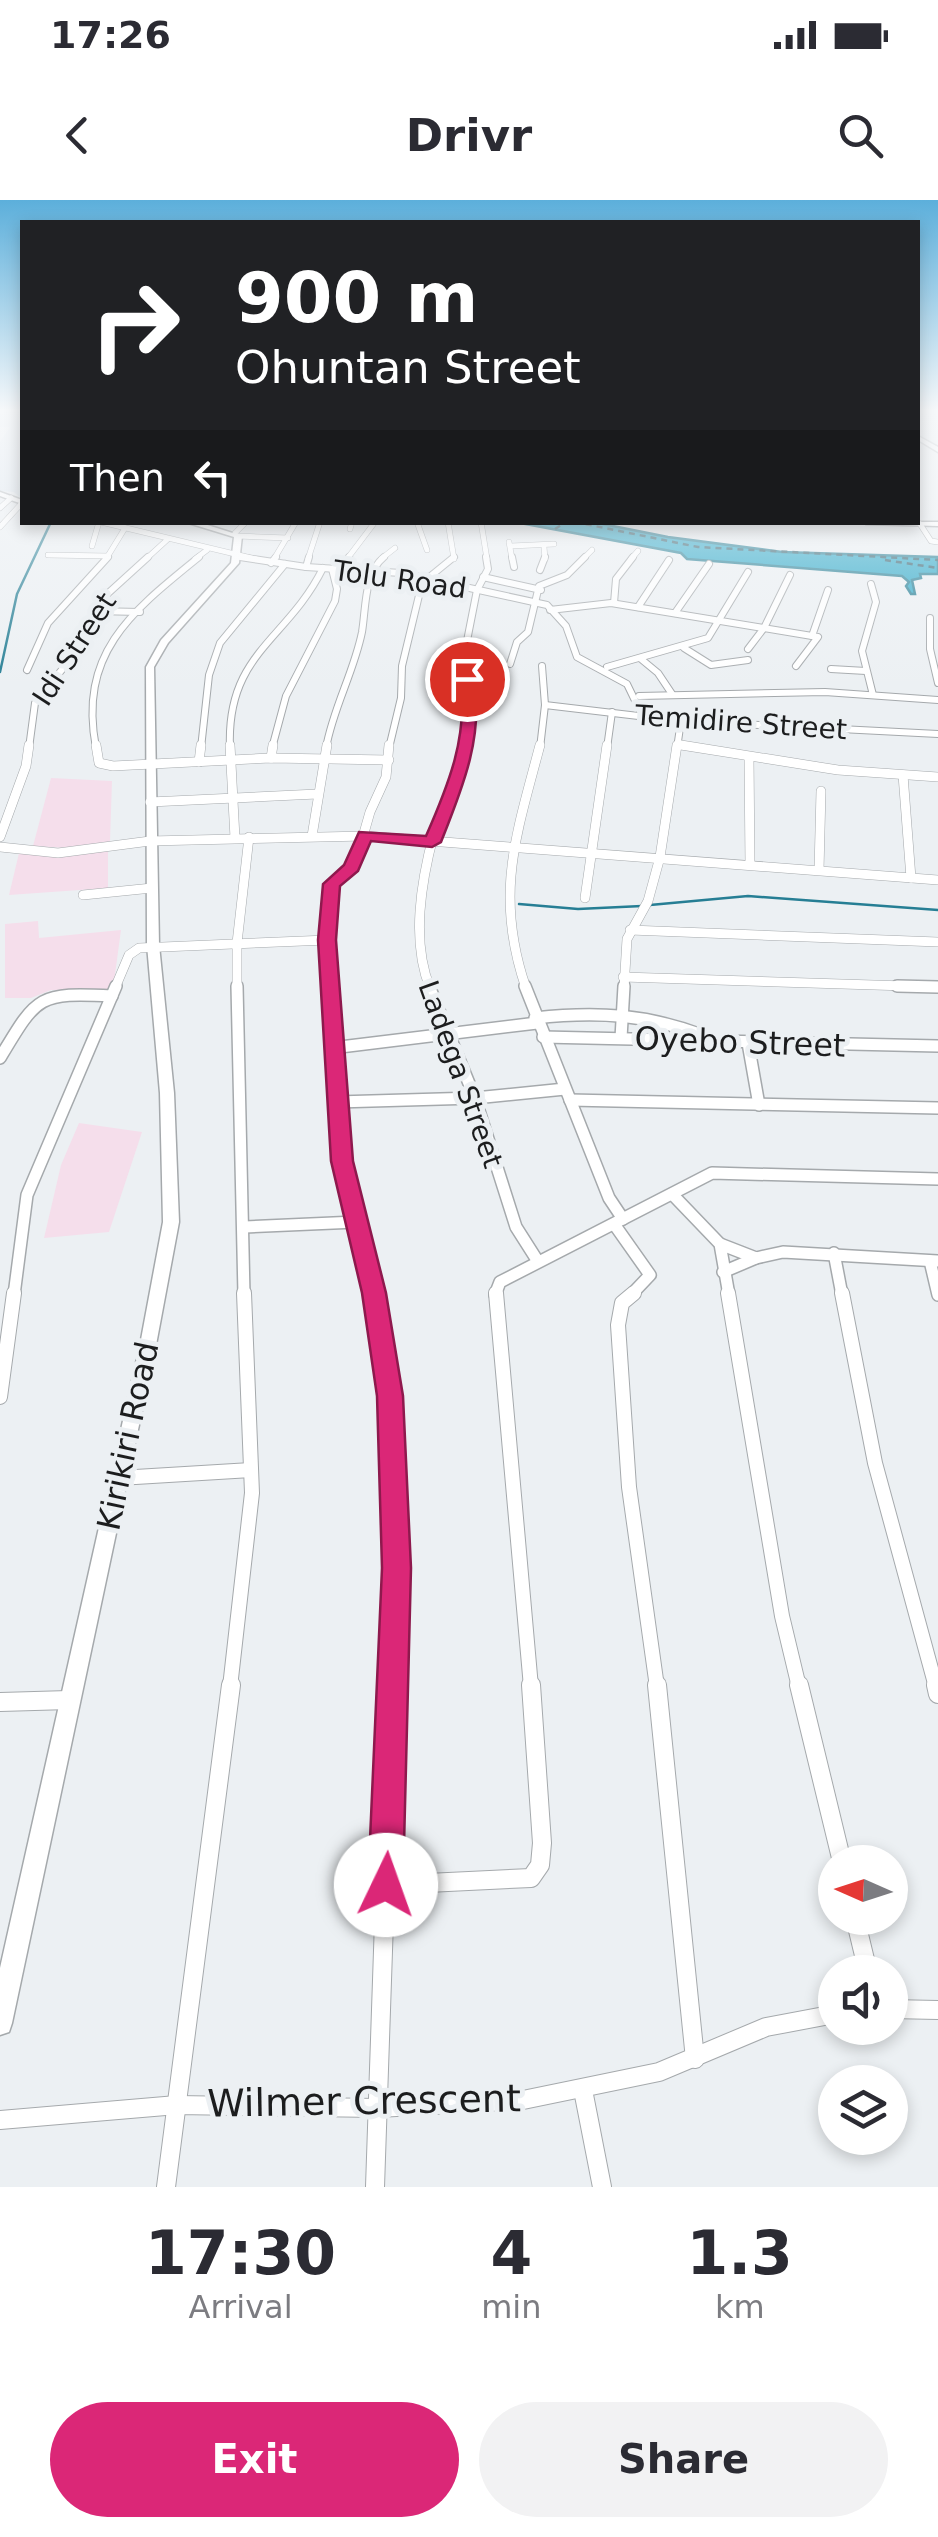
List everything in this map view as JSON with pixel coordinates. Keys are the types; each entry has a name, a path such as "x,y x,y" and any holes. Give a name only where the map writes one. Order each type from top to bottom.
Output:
{"main road":[{"path":"920,524 938,524"},
{"path":"208,525 236,534 234,556"},
{"name":"Kirikiri Road","path":"0,2023 172,1222 167,1093 152,945 150,666 164,642 235,563 234,556"}],"street":[{"path":"0,527 20,504"},
{"path":"920,524 931,541 938,542"},
{"path":"92,546 99,525"},
{"name":"Tolu Road","path":"112,525 270,563 373,570 533,601 550,610"},
{"path":"236,534 244,525"},
{"path":"270,563 294,525"},
{"path":"306,567 319,525"},
{"path":"166,2187 252,1493 244,1347 245,1227 238,1131 237,943 242,837 230,760 234,698 240,677 372,525"},
{"path":"418,525 427,550"},
{"path":"374,2187 395,1662 394,1483 383,1346 342,1161 327,940 332,884 352,868 389,760 391,732 401,698 402,666 419,592 425,579 454,559 448,525"},
{"path":"481,525 488,569 483,577 541,590"},
{"path":"27,670 40,633 54,612 108,556 125,528"},
{"path":"236,534 288,538"},
{"name":"Idi Street","path":"0,837 26,766 36,703 77,651 104,597 168,540"},
{"path":"510,544 514,566"},
{"path":"484,548 554,544"},
{"path":"540,570 544,546"},
{"path":"312,836 317,794 341,688 361,637 373,570 395,548"},
{"path":"206,550 150,597 95,672 90,706 99,763 149,765 271,758 389,760"},
{"path":"510,664 518,642 528,632 539,586 576,568 592,550"},
{"path":"614,603 616,579 638,551"},
{"path":"48,555 108,556"},
{"path":"638,607 669,560"},
{"path":"199,762 204,691 219,644 230,627 278,581 286,564"},
{"path":"675,613 709,564"},
{"path":"271,758 274,723 334,601 337,589 331,569"},
{"path":"607,667 708,638 748,572"},
{"path":"748,649 764,628 790,575"},
{"name":"Ladega Street","path":"483,577 464,656 471,702 462,773 432,842 419,918 422,970 475,1098 516,1227 537,1260"},
{"path":"871,584 876,602 863,639 872,695"},
{"path":"812,636 828,590"},
{"path":"550,610 614,603 818,637 796,666"},
{"path":"550,610 566,626 577,657 607,667 639,696 642,715"},
{"path":"94,611 140,612"},
{"path":"930,618 930,650 938,682"},
{"path":"684,648 711,664 748,660"},
{"path":"666,652 683,662"},
{"path":"641,659 658,673 672,694"},
{"path":"542,666 545,705 540,746 512,847 509,907 513,950 542,1037 608,1198 650,1274 648,1282 622,1303 618,1325 630,1487 657,1683 695,2058"},
{"path":"832,669 866,671"},
{"path":"701,684 707,693"},
{"path":"639,696 872,695 938,700"},
{"name":"Temidire Street","path":"545,705 681,720 938,734"},
{"path":"585,898 612,712"},
{"path":"621,1038 620,1011 630,930 645,907 660,857 681,720"},
{"path":"680,745 749,757 938,777"},
{"path":"749,757 750,865"},
{"path":"903,775 912,878"},
{"path":"819,870 818,803 822,790"},
{"path":"150,802 317,794"},
{"path":"0,847 58,853 150,841 365,836 938,880"},
{"path":"83,895 152,888"},
{"path":"630,930 938,942"},
{"path":"0,1397 27,1195 129,955 152,945 327,940"},
{"path":"624,978 938,987"},
{"path":"0,1058 32,1006 43,997 54,993 112,996"},
{"path":"332,1048 620,1011 675,1024 716,1040"},
{"name":"Oyebo Street","path":"542,1037 938,1046"},
{"path":"748,1044 759,1105"},
{"path":"337,1102 567,1094 759,1105 938,1108"},
{"path":"386,1885 531,1878 540,1865 542,1842 520,1532 494,1298 500,1282 701,1177 724,1171 938,1179"},
{"path":"672,1194 720,1244 756,1258"},
{"path":"245,1227 356,1222"},
{"path":"720,1244 782,1616 838,1845"},
{"path":"724,1272 782,1252 934,1261 938,1296"},
{"path":"834,1253 875,1462 938,1694"},
{"path":"119,1478 251,1470"},
{"path":"0,1702 69,1700"},
{"path":"908,2009 938,2010"},
{"name":"Wilmer Crescent","path":"0,2120 177,2105 378,2108 523,2100 583,2090 695,2058 766,2028 818,2017"},
{"path":"583,2090 602,2187"}],"shaded area":[{"path":"51,778 112,781 110,842 69,848 33,846"},
{"path":"108,849 108,888 9,895 19,853"},
{"path":"38,921 39,938 121,930 113,989 51,990 31,998 5,998 5,924"},
{"path":"79,1123 142,1132 109,1232 44,1238 61,1165"}],"water":[{"path":"531,525 608,525 782,552 938,557 938,574 920,574 921,578 912,580 915,594 911,594 906,586 909,582 902,576 687,559 681,553"}],"waterway":[{"path":"0,672 17,594 50,525"},
{"path":"650,905 748,896 938,910"},
{"path":"519,904 578,909 642,906"}],"ferry route":[{"path":"555,529 561,525"},
{"path":"590,525 698,547 938,560"},
{"path":"885,560 938,568"}],"route":[{"path":"386,1885 397,1536 390,1396 374,1293 342,1161 332,1048 329,899 332,884 352,868 365,836 432,842 462,773 471,702 467,679"}]}
